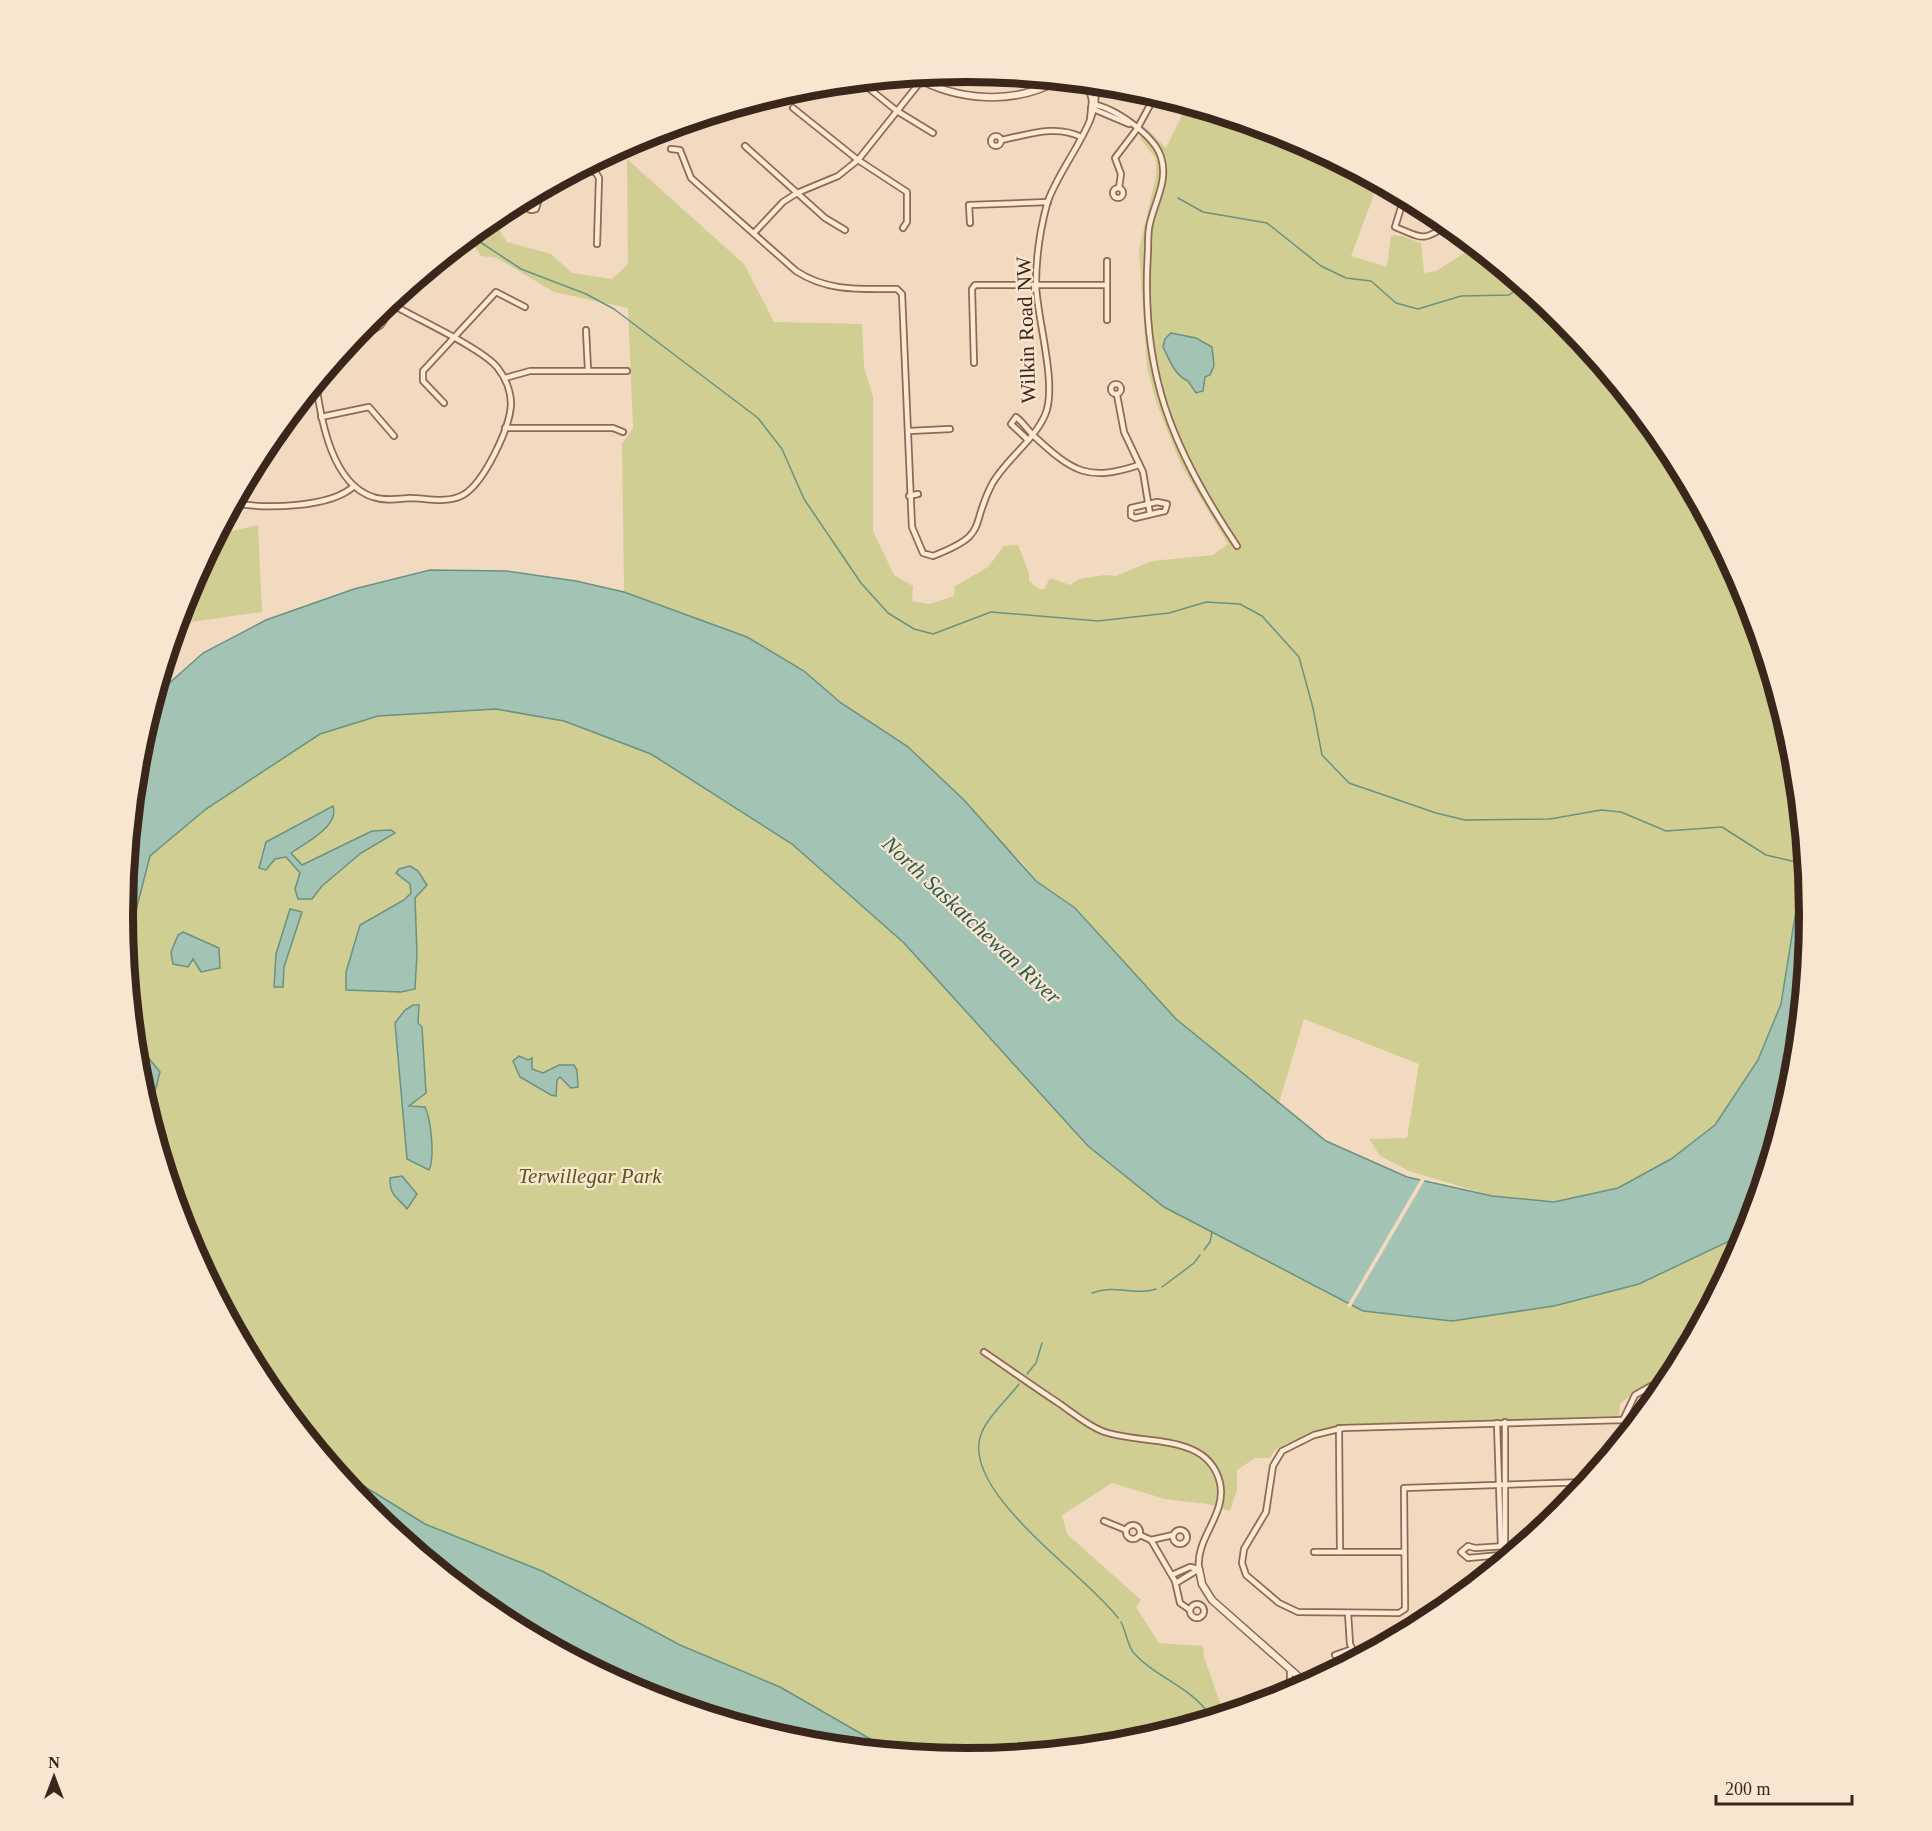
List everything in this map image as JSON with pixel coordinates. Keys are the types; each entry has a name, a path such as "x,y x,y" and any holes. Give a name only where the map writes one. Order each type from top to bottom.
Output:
{"street":[{"path":"932,83 957,93 989,97 1028,92 1043,86"},
{"path":"754,233 783,202 797,192 838,176 858,160 915,84"},
{"path":"869,89 897,111 933,132"},
{"path":"1090,93 1094,107"},
{"path":"1094,93 1094,107"},
{"path":"1119,188 1121,174 1115,158 1137,129 1151,104"},
{"path":"1094,107 1130,124 1158,148 1162,161 1162,189 1149,228 1146,276 1150,351 1163,408 1185,459 1237,546"},
{"name":"Wilkin Road NW","path":"909,496 912,527 923,553 933,556 950,550 976,532 993,484 1032,435 1045,414 1049,390 1036,285 1039,240 1048,202 1061,170 1090,123 1094,107"},
{"path":"793,108 858,160 907,192 907,222 903,228"},
{"path":"1001,140 1048,130 1071,132 1081,137"},
{"path":"745,146 825,218 845,230"},
{"path":"671,149 680,150 691,178 796,271 813,283 835,288 897,289 902,294 909,431 909,496 918,494"},
{"path":"592,171 599,178 597,244"},
{"path":"527,208 536,209 538,201"},
{"path":"970,223 969,205 1048,202"},
{"path":"1402,206 1395,227 1422,238 1439,230"},
{"path":"1107,261 1107,320"},
{"path":"974,363 972,289 975,285 1106,285"},
{"path":"444,403 421,376 452,338 496,292 525,307"},
{"path":"317,393 321,417 330,445 354,486 367,495 382,499 439,500 458,497 470,490 481,478 505,428 511,403 504,378 488,358 397,308"},
{"path":"586,330 588,370"},
{"path":"504,378 530,371 627,371"},
{"path":"1117,395 1120,422 1143,472 1150,514"},
{"path":"321,417 369,407 394,436"},
{"name":"Wilkin Road NW","path":"1028,440 1012,427 1011,424 1016,417 1028,426 1032,435"},
{"path":"505,428 613,428 623,432"},
{"path":"909,431 950,429"},
{"path":"1032,435 1071,466 1083,472 1099,475 1115,473 1139,465"},
{"path":"242,504 261,506 324,502 343,495 354,486"},
{"path":"1163,502 1168,507 1165,511 1150,514 1135,518 1130,512 1134,507 1163,502"},
{"path":"984,1352 1101,1431 1186,1446 1206,1459 1218,1478 1221,1500 1218,1513 1200,1548 1199,1569 1202,1584 1212,1600 1300,1678"},
{"path":"1623,1420 1635,1395 1653,1387"},
{"path":"1576,1482 1404,1488 1403,1611 1305,1613 1286,1607 1249,1578 1242,1563 1244,1549 1266,1512 1271,1472 1278,1455 1292,1444 1339,1428 1505,1422 1623,1420 1627,1423"},
{"path":"1504,1546 1505,1422"},
{"path":"1497,1423 1499,1484 1505,1550"},
{"path":"1339,1428 1340,1552"},
{"path":"1104,1521 1126,1530"},
{"path":"1126,1530 1129,1526 1135,1525 1140,1530 1140,1534 1151,1540 1176,1583 1179,1600 1190,1610"},
{"path":"1126,1530 1126,1534 1132,1539 1140,1534"},
{"path":"1151,1540 1173,1535"},
{"path":"1497,1557 1468,1558 1461,1552 1468,1546 1475,1548 1511,1546"},
{"path":"1314,1552 1404,1552"},
{"path":"1172,1575 1190,1567 1199,1569"},
{"path":"1176,1583 1199,1569"},
{"path":"1348,1613 1354,1652"},
{"path":"1335,1655 1352,1649"},
{"path":"1290,1669 1290,1683"}],"green space":[{"path":"1184,112 1234,127 1285,146 1376,190 1351,256 1387,267 1391,235 1402,236 1421,243 1424,273 1436,271 1468,251 1473,255 1555,326 1627,408 1659,453 1687,499 1736,597 1771,700 1792,807 1797,861 1796,910 1781,1004 1758,1060 1715,1125 1671,1159 1618,1188 1554,1202 1492,1196 1409,1171 1380,1156 1369,1139 1407,1138 1419,1064 1304,1019 1279,1103 1176,1019 1076,908 1036,881 1021,861 804,671 747,637 624,592 622,444 633,428 628,308 554,292 497,258 481,256 474,244 497,227 507,242 551,254 572,273 612,279 628,264 627,159 744,264 774,322 862,324 864,367 873,397 873,531 894,575 913,586 912,601 930,604 954,596 955,586 988,567 1004,546 1018,545 1029,573 1029,581 1039,589 1044,589 1050,578 1070,585 1079,579 1105,575 1116,576 1152,561 1213,555 1228,544 1181,465 1156,402 1147,367 1139,250 1156,176 1156,159 1140,138 1144,126 1166,148"},
{"path":"258,525 262,612 186,623 196,597 227,532"},
{"name":"Terwillegar Park","path":"496,709 564,721 651,754 792,844 904,943 1088,1146 1164,1207 1363,1311 1639,1284 1734,1239 1713,1284 1659,1377 1639,1388 1620,1404 1619,1416 1339,1425 1287,1443 1274,1451 1270,1458 1255,1458 1237,1470 1237,1490 1230,1511 1208,1504 1165,1499 1112,1483 1062,1515 1067,1534 1141,1600 1136,1607 1159,1643 1203,1646 1204,1657 1222,1708 1129,1732 1020,1747 912,1747 878,1743 780,1687 680,1645 542,1571 425,1524 354,1480 305,1423 273,1378 219,1284 196,1234 161,1131 140,1024 133,921 150,856 206,809 320,734 378,716"}],"water":[{"path":"1171,333 1196,338 1212,347 1214,366 1210,375 1205,377 1203,391 1196,393 1170,362 1163,347 1165,339"},
{"name":"North Saskatchewan River","path":"430,570 507,571 576,581 624,592 747,637 804,671 841,703 907,746 964,800 1036,881 1075,908 1176,1019 1326,1141 1407,1177 1492,1196 1554,1202 1618,1188 1671,1159 1715,1125 1758,1060 1781,1004 1796,910 1798,876 1797,970 1792,1024 1783,1078 1771,1131 1755,1183 1734,1239 1639,1284 1554,1306 1452,1321 1363,1311 1164,1207 1088,1146 904,943 792,844 651,754 564,721 496,709 378,716 320,734 206,809 150,856 133,921 140,807 149,753 165,687 203,653 266,620 354,589"},
{"path":"333,806 334,813 326,827 291,853 302,865 372,831 391,830 395,833 361,853 322,886 312,899 298,899 295,889 300,873 286,857 275,859 266,870 259,868 266,842"},
{"path":"410,866 418,871 427,885 415,898 417,953 415,989 401,992 346,990 346,972 360,925 404,900 411,893 410,884 396,873 399,869"},
{"path":"290,909 302,912 284,967 283,987 274,987 276,954"},
{"path":"183,932 219,948 220,968 201,972 193,959 188,967 173,964 171,952 178,935"},
{"path":"413,1005 419,1005 418,1023 422,1027 426,1093 409,1106 425,1107 427,1113 432,1148 429,1170 407,1159 395,1023 405,1010"},
{"path":"145,1056 160,1072 153,1092 149,1078"},
{"path":"519,1056 528,1060 532,1058 532,1069 543,1073 559,1065 574,1065 577,1070 578,1087 571,1088 560,1077 557,1080 556,1096 551,1095 520,1077 513,1061"},
{"path":"402,1176 417,1194 407,1209 394,1195 390,1184 390,1178"},
{"path":"354,1480 425,1524 542,1571 680,1645 780,1687 878,1743 803,1732 750,1720 647,1685 598,1663 549,1637 503,1608 459,1576 417,1542"}],"pier":[{"path":"1422,1177 1426,1178 1350,1308 1347,1306"}],"waterway":[{"path":"1178,198 1203,212 1267,223 1321,266 1346,278 1371,281 1396,303 1418,309 1461,296 1509,295 1516,290"},
{"path":"478,241 521,269 586,294 614,309 758,418 782,449 804,499 861,583 888,613 914,629 933,634 991,612 1098,621 1169,613 1206,602 1240,604 1262,616 1299,657 1313,708 1322,755 1349,783 1436,813 1465,820 1550,819 1601,810 1621,812 1666,831 1722,827 1766,855 1797,862"},
{"path":"1204,1250 1210,1242 1212,1232"},
{"path":"1162,1287 1194,1263 1200,1255"},
{"path":"1092,1293 1109,1290 1148,1291 1156,1289"},
{"path":"1027,1374 1036,1363 1042,1343"},
{"path":"1019,1384 994,1413 982,1432 979,1455 988,1480 1029,1531 1118,1618"},
{"path":"1121,1622 1133,1652 1152,1669 1195,1699 1207,1712"}]}
